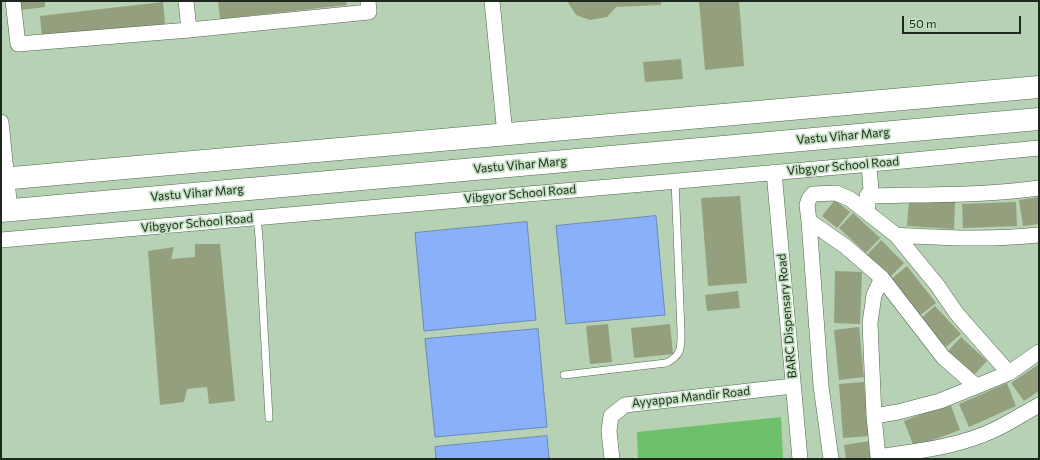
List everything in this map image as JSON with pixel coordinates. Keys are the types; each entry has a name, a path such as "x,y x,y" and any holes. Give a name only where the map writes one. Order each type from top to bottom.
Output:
{"main road":[{"path":"4,179 1039,87"},
{"name":"Vastu Vihar Marg","path":"6,210 1039,119"}],"street":[{"path":"13,1 18,44 189,30 369,12 368,1"},
{"path":"186,1 189,30"},
{"path":"492,1 505,134"},
{"path":"1,122 6,210"},
{"name":"Vibgyor School Road","path":"1,240 1039,148"},
{"path":"865,164 864,191 867,196 868,213"},
{"name":"BARC Dispensary Road","path":"774,172 800,459"},
{"path":"867,196 954,195 1018,191 1039,188"},
{"path":"831,459 821,386 807,205 809,199 814,194 836,193 850,199 896,235 937,285 957,314 1009,373"},
{"path":"809,221 845,246 882,278 943,357 976,386"},
{"path":"896,235 951,239 1006,238 1039,235"},
{"path":"882,278 874,295 870,323 874,416 878,458 937,448 963,441 994,430 1039,405"},
{"path":"874,416 898,412 940,401 1009,373 1039,352"},
{"name":"Ayyappa Mandir Road","path":"612,459 610,431 611,416 625,405 793,386"}],"lane":[{"path":"564,375 666,363 674,359 681,350 675,180"},
{"path":"257,218 269,418"}],"green space":[{"path":"781,417 783,459 638,459 637,432"}],"water":[{"path":"656,216 665,315 566,324 556,226"},
{"path":"527,222 536,320 424,331 415,233"},
{"path":"538,329 547,427 435,437 425,339"},
{"path":"547,436 549,459 436,459 435,447"}],"building":[{"path":"19,1 45,1 45,7 20,10"},
{"path":"218,1 346,1 347,5 220,19"},
{"path":"567,1 661,1 661,5 616,7 607,17 590,20 576,15"},
{"path":"699,1 739,1 744,66 705,70"},
{"path":"163,2 165,24 42,37 40,16"},
{"path":"681,59 683,79 645,82 643,62"},
{"path":"740,196 747,283 708,286 701,198"},
{"path":"1039,197 1039,224 1023,226 1019,200"},
{"path":"909,199 955,202 954,229 907,226"},
{"path":"835,200 850,212 837,228 822,216"},
{"path":"1016,202 1017,226 963,228 962,204"},
{"path":"853,213 880,238 866,253 839,228"},
{"path":"881,240 904,263 890,277 867,255"},
{"path":"195,244 220,244 235,401 209,404 207,387 187,389 184,402 160,405 148,251 174,247 171,259 195,257"},
{"path":"907,266 936,303 919,316 890,280"},
{"path":"835,271 862,272 860,324 834,323"},
{"path":"738,291 740,308 707,311 705,295"},
{"path":"935,306 961,334 946,347 920,319"},
{"path":"608,324 612,362 590,364 586,326"},
{"path":"670,324 673,354 634,358 631,328"},
{"path":"859,327 864,377 839,380 834,330"},
{"path":"961,337 987,361 973,376 947,352"},
{"path":"1039,364 1039,391 1024,401 1011,383"},
{"path":"864,382 869,436 843,438 839,384"},
{"path":"1007,383 1016,406 969,427 959,404"},
{"path":"950,403 960,430 914,447 904,421"},
{"path":"870,441 873,459 846,459 844,445"}]}
